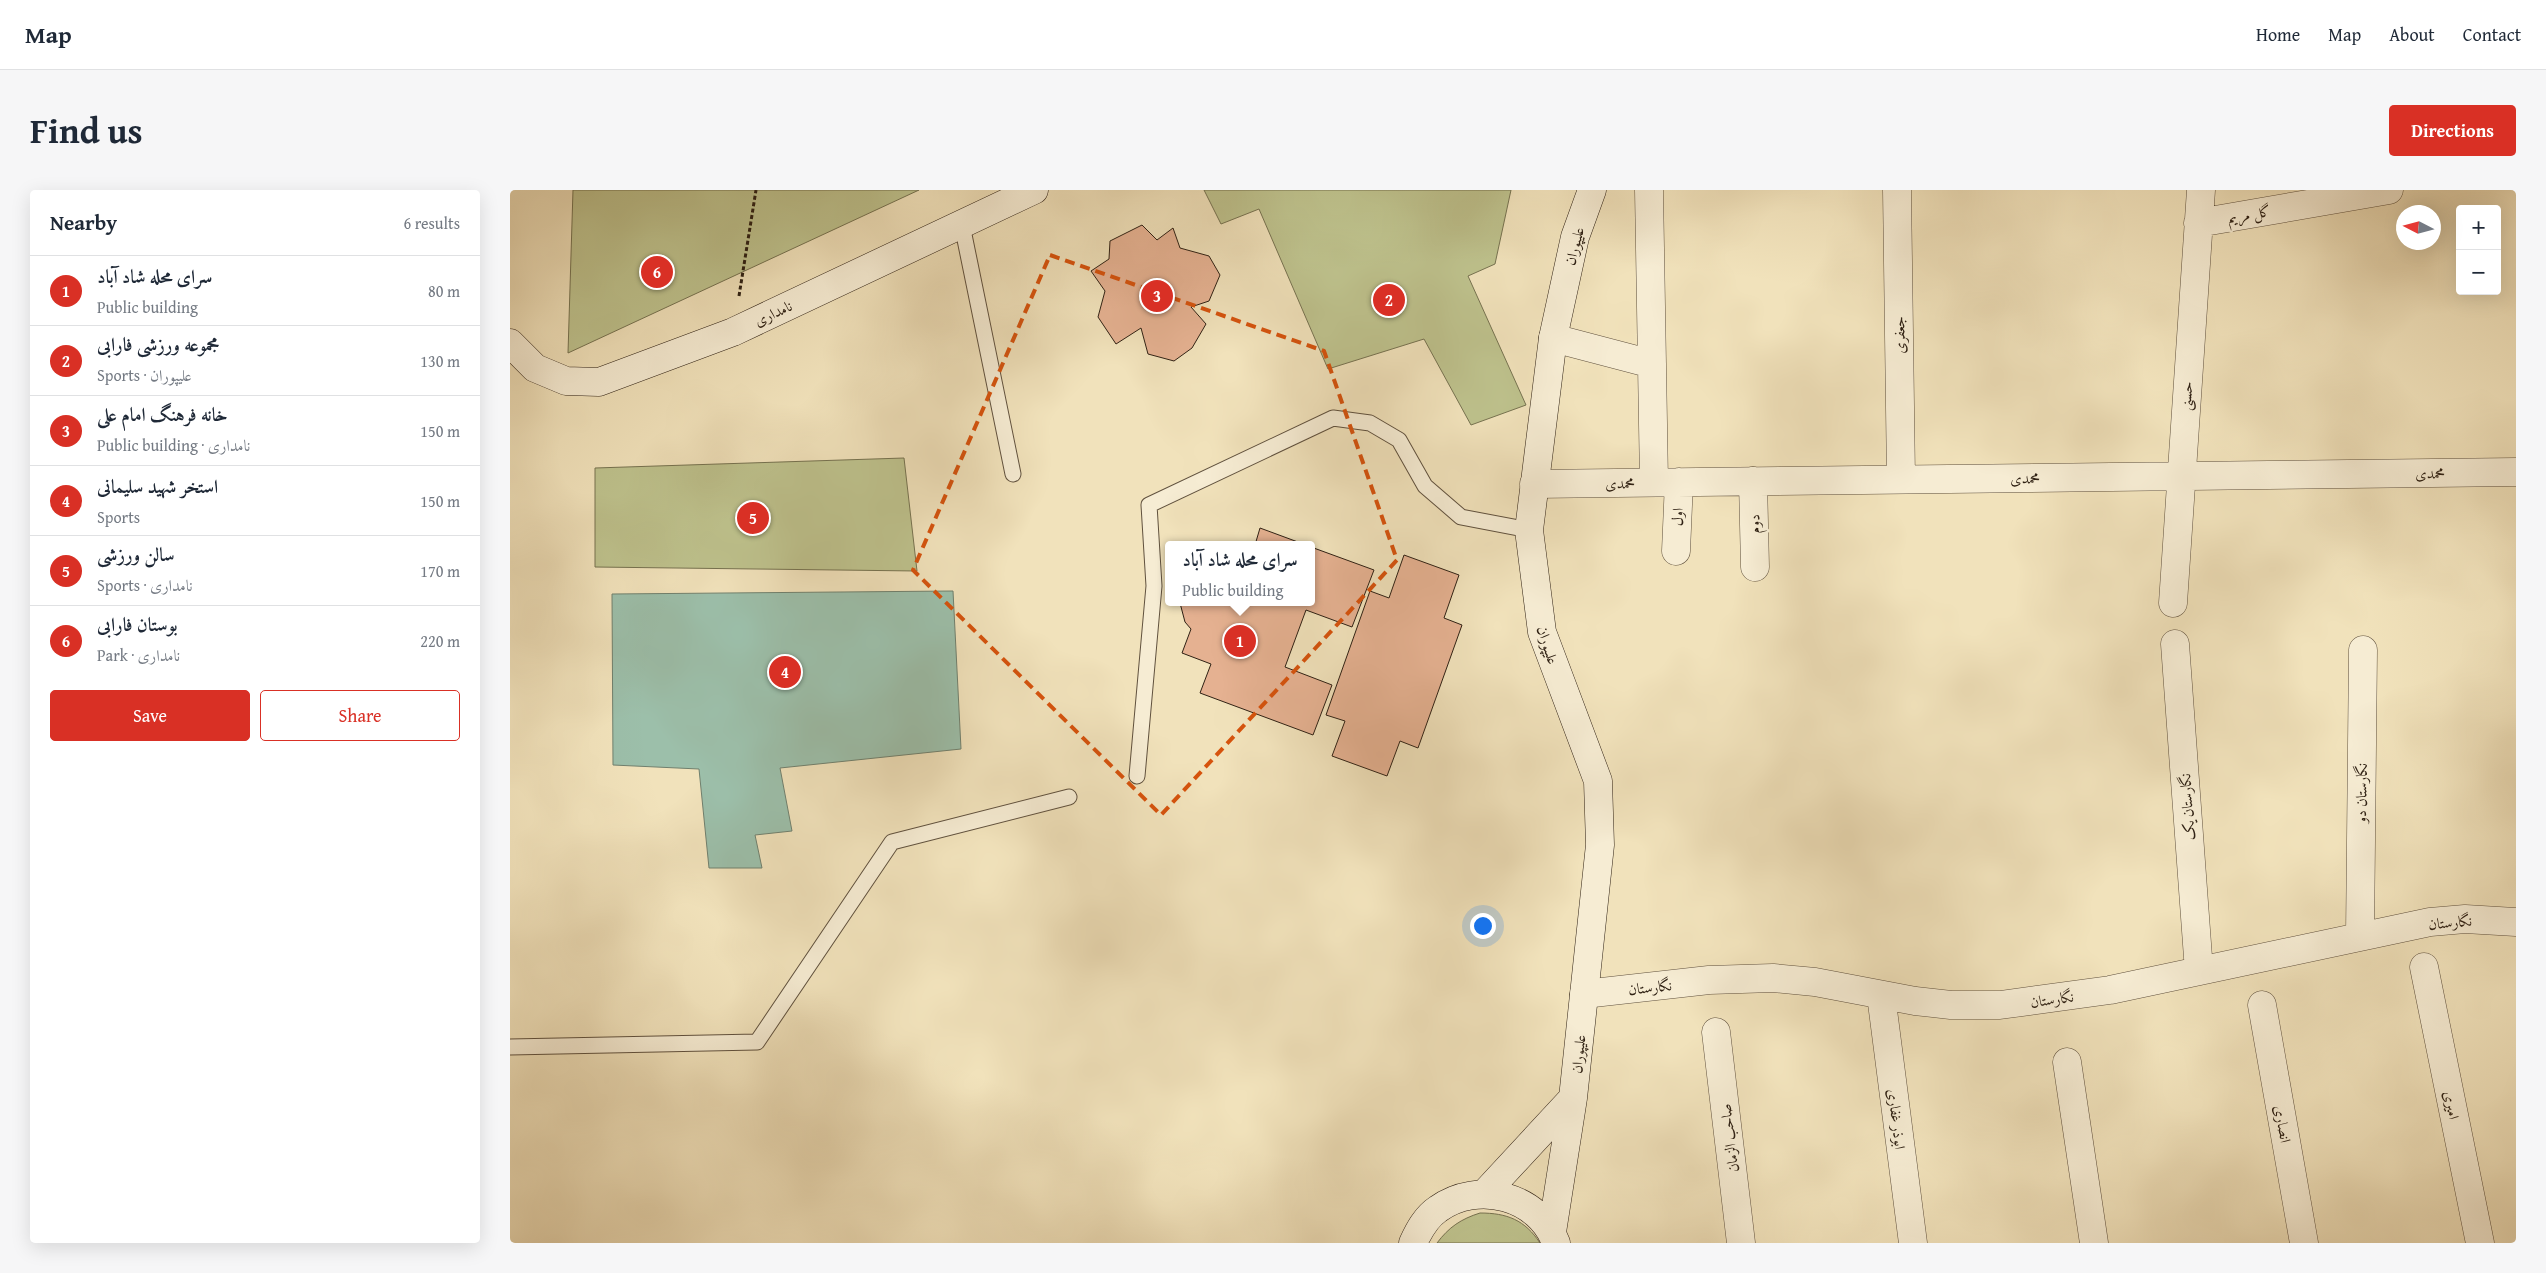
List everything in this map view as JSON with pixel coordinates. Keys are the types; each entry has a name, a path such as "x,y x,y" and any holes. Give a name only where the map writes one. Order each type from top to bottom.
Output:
{"street":[{"name":"نامداری","path":"510,343 535,368 566,381 599,382 733,332 1034,190"},
{"name":"علیپوران","path":"1554,1238 1573,1098 1600,846 1598,781 1542,632 1529,530 1554,338 1575,237 1592,190"},
{"name":"اول","path":"1649,190 1652,364 1676,551"},
{"name":"جعفری","path":"1897,190 1901,479"},
{"name":"حسنی","path":"2173,603 2200,190"},
{"name":"گل مریم","path":"2198,223 2389,190"},
{"path":"1554,338 1652,364"},
{"name":"محمدی","path":"1534,484 2516,472"},
{"name":"دوم","path":"1753,481 1755,567"},
{"name":"نگارستان یک","path":"2175,644 2199,971"},
{"name":"نگارستان دو","path":"2360,936 2363,650"},
{"name":"نگارستان","path":"1584,994 1737,978 1815,982 1881,995 1951,1005 2000,1005 2110,990 2430,922 2465,919 2516,922"},
{"name":"امیری","path":"2424,967 2480,1243"},
{"name":"ابوذر غفاری","path":"1881,995 1913,1243"},
{"name":"انصاری","path":"2262,1005 2304,1243"},
{"name":"صاحب الزمان","path":"1716,1032 1741,1243"},
{"path":"2068,1062 2094,1243"},
{"path":"1485,1193 1573,1098"},
{"path":"1413,1243 1420,1228 1437,1209 1460,1197 1485,1193 1512,1198 1535,1212 1554,1238"}],"lane":[{"path":"962,225 1013,474"},
{"path":"1137,776 1154,586 1149,505 1333,418 1370,423 1399,440 1425,486 1461,518 1529,530"},
{"path":"510,1047 757,1042 892,842 1069,797"}],"path":[{"path":"733,332 756,190"}],"highlighted area":[{"path":"1050,255 1324,351 1397,560 1161,815 913,570"}],"shaded area":[{"path":"573,190 919,190 568,353"},
{"path":"1204,190 1511,190 1495,264 1468,276 1526,405 1471,425 1424,339 1328,369 1259,209 1221,224"},
{"path":"904,458 917,571 595,567 595,468"},
{"path":"953,591 961,749 780,768 792,831 755,835 762,868 709,868 699,769 613,765 612,594"},
{"path":"1480,1213 1499,1214 1522,1223 1540,1243 1437,1243 1456,1224"}],"building":[{"path":"1142,225 1157,240 1173,228 1180,248 1209,256 1220,275 1209,301 1191,307 1206,324 1192,348 1174,361 1148,354 1141,328 1116,344 1098,317 1105,291 1091,271 1109,259 1110,241"},
{"path":"1260,528 1295,541 1256,541"},
{"path":"1315,548 1374,570 1352,627 1306,610 1285,667 1332,685 1313,735 1200,693 1211,664 1182,653 1191,629 1185,622 1181,606 1315,606"},
{"path":"1404,555 1459,575 1444,618 1462,625 1418,748 1400,741 1387,776 1332,756 1345,721 1326,715 1370,591 1389,598"}],"place":[{"name":"بوستان فارابی","path":"657,272"},
{"name":"خانه فرهنگ امام علی","path":"1157,296"},
{"name":"مجموعه ورزشی فارابی","path":"1389,300"},
{"name":"سالن ورزشی","path":"753,518"},
{"name":"سرای محله شاد آباد","path":"1240,641"},
{"name":"استخر شهید سلیمانی","path":"785,672"}]}
